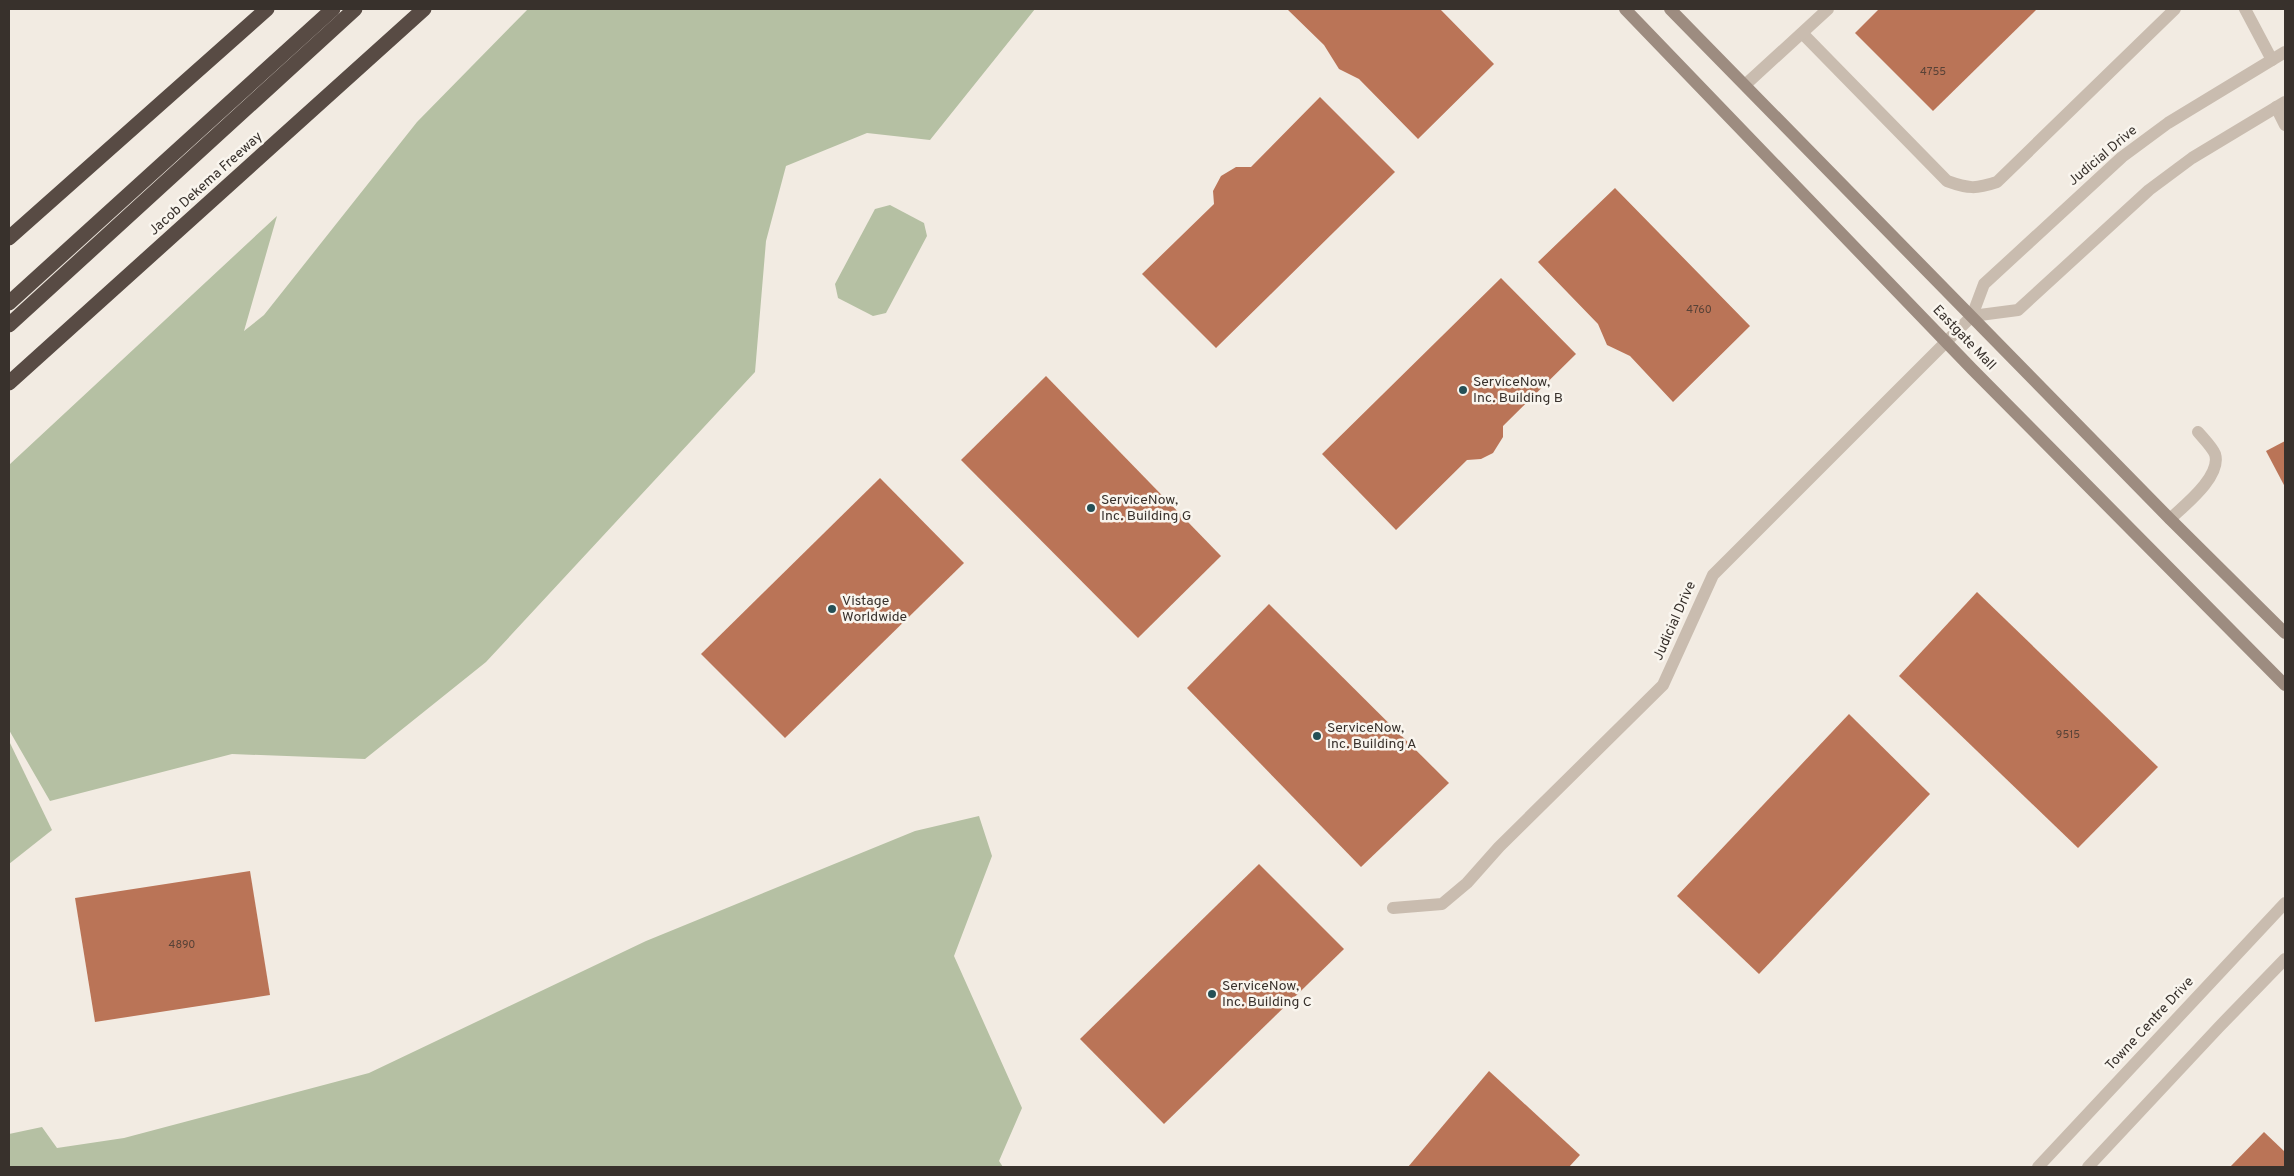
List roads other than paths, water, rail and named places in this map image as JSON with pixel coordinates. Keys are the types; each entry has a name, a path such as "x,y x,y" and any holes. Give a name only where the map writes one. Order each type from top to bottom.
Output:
{"highway":[{"path":"9,238 267,9"},
{"path":"9,303 333,9"},
{"path":"9,325 355,9"},
{"name":"Jacob Dekema Freeway","path":"9,383 424,9"},
{"path":"9,230 24,224"}],"main road":[{"name":"Eastgate Mall","path":"1624,9 1946,342 2285,685"},
{"name":"Eastgate Mall","path":"1670,9 2170,519 2285,633"}],"street":[{"path":"1746,85 1828,9"},
{"path":"1803,34 1947,181 1964,187 1978,188 1997,182 2175,9"},
{"path":"2245,9 2272,60"},
{"name":"Judicial Drive","path":"1393,908 1442,904 1467,883 1499,847 1663,685 1713,575 1972,316 1984,284 2122,157 2168,123 2285,52"},
{"path":"1972,316 2018,310 2149,190 2192,158 2280,105 2285,125"},
{"path":"2170,519 2206,483 2215,470 2215,454 2198,432"},
{"name":"Towne Centre Drive","path":"2038,1167 2285,903"},
{"path":"2088,1167 2285,959"}],"place":[{"name":"ServiceNow, Inc. Building B","path":"1463,390"},
{"name":"ServiceNow, Inc. Building G","path":"1091,508"},
{"name":"Vistage Worldwide","path":"832,609"},
{"name":"ServiceNow, Inc. Building A","path":"1317,736"},
{"name":"ServiceNow, Inc. Building C","path":"1212,994"}]}
